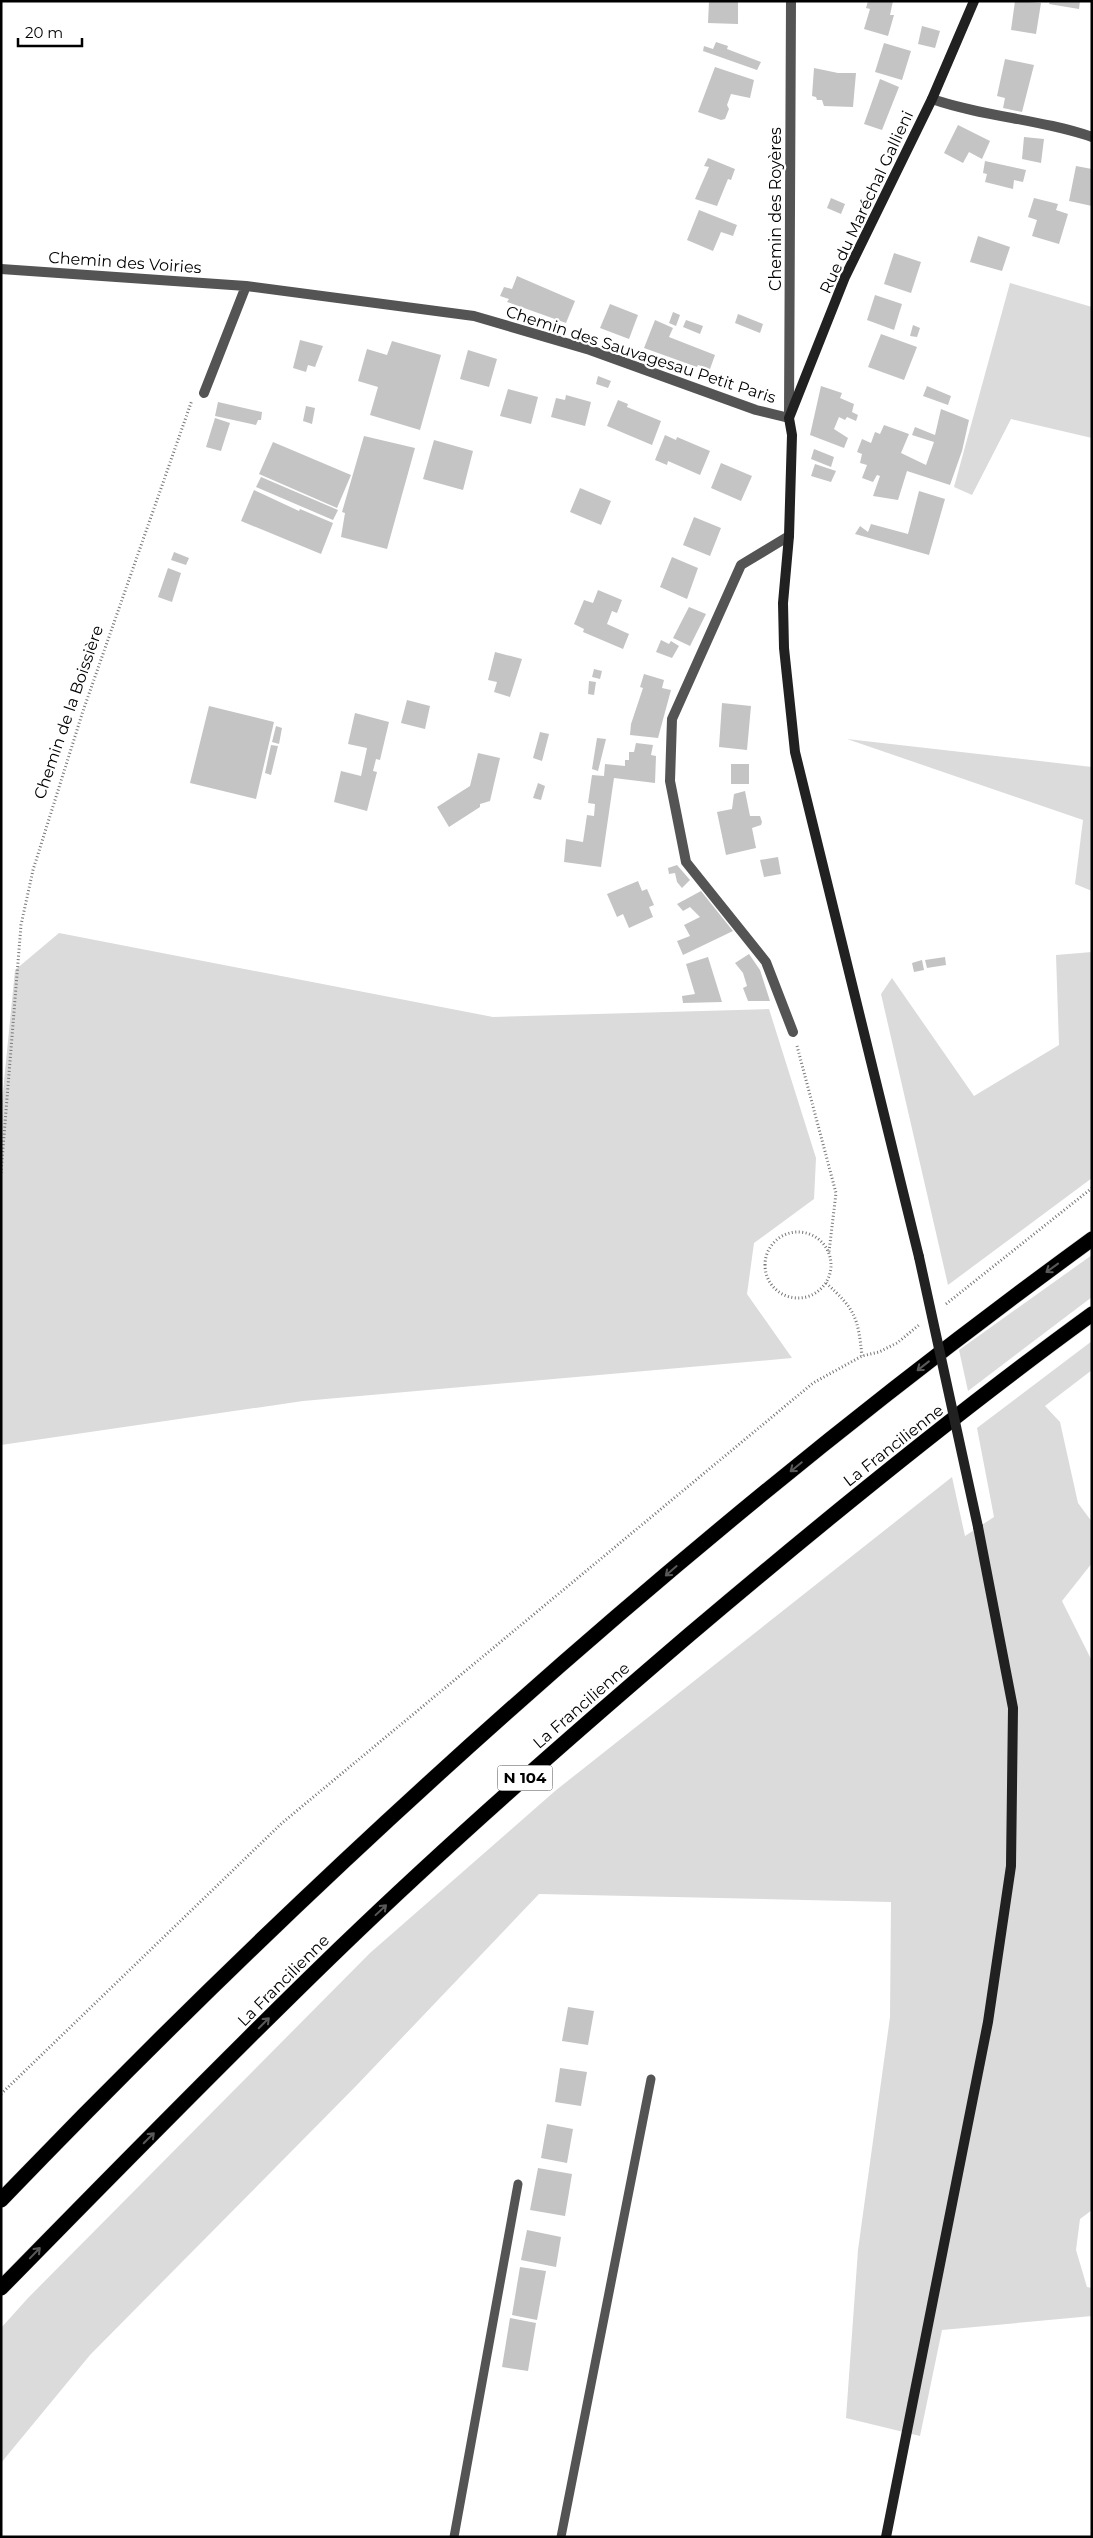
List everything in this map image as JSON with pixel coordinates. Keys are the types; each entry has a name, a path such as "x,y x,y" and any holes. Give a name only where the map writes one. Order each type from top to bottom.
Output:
{"highway":[{"path":"1,2200 296,1907 418,1793 558,1668 701,1545 861,1414 1092,1239"},
{"name":"La Francilienne","path":"1,2288 339,1949 586,1723 737,1594 907,1455 1092,1314"}],"street":[{"name":"Chemin des Royères","path":"789,418 791,1"},
{"name":"Rue du Maréchal Gallieni","path":"789,418 845,277 932,99 974,1"},
{"path":"932,99 961,109 1074,131 1092,137"},
{"name":"Chemin des Voiries","path":"1,269 246,286"},
{"name":"Chemin des Sauvagesau Petit Paris","path":"246,286 474,316 590,350 756,410 789,418"},
{"path":"204,393 246,286"},
{"path":"789,418 792,435 789,536 783,603 784,648 795,752 920,1257 978,1527 1013,1708 1011,1866 988,2022 886,2537"},
{"path":"789,536 741,565 672,719 670,781 686,862 766,962 793,1032"}],"lane":[{"path":"561,2537 651,2079"},
{"path":"454,2537 518,2184"}],"path":[{"name":"Chemin de la Boissière","path":"1,1173 21,925 33,870 83,711 193,395 204,393"},
{"path":"793,1032 836,1193 829,1252 831,1263 826,1283 819,1291 809,1296 788,1297 770,1285 764,1264 772,1243 781,1236 792,1232 803,1232 814,1236 823,1243 829,1252"},
{"path":"941,1308 1092,1188"},
{"path":"826,1283 849,1304 859,1328 862,1356"},
{"path":"1,2094 282,1823 813,1383 862,1356 879,1352 898,1343 927,1320"}],"shaded area":[{"path":"1010,283 1092,307 1092,438 1011,419 972,495 954,487"},
{"path":"847,739 1092,767 1092,891 1075,884 1083,820"},
{"path":"59,933 493,1017 769,1009 816,1158 814,1199 754,1243 747,1294 792,1358 303,1401 1,1445 1,1112 15,970"},
{"path":"1092,952 1092,1178 948,1285 881,994 892,978 974,1096 1059,1045 1056,955"},
{"path":"1092,1255 1092,1297 968,1391 959,1350"},
{"path":"1092,1341 1092,1370 1045,1406 1060,1422 1078,1503 1092,1522 1092,1563 1062,1601 1092,1661 1092,2210 1080,2219 1076,2250 1087,2287 1092,2288 1092,2316 942,2330 920,2436 846,2418 858,2250 890,2017 891,1902 539,1894 356,2086 90,2355 1,2463 1,2328 28,2298 370,1953 555,1791 952,1477 965,1536 994,1517 977,1428"}],"building":[{"path":"709,1 738,1 738,24 708,23"},
{"path":"868,1 893,1 890,15 894,15 888,36 864,29 870,9 866,8"},
{"path":"1015,1 1041,3 1036,34 1011,30"},
{"path":"1050,1 1080,1 1079,9 1049,4"},
{"path":"922,26 940,31 935,48 918,44"},
{"path":"716,42 728,46 727,49 761,62 757,70 703,51 704,46 713,49"},
{"path":"884,43 911,51 902,80 875,72"},
{"path":"1005,59 1034,65 1022,112 1003,108 1005,98 997,96"},
{"path":"715,67 754,80 750,98 731,94 727,105 729,109 725,119 721,120 698,112"},
{"path":"814,68 838,73 856,73 853,107 824,106 822,100 817,100 816,97 812,96"},
{"path":"880,79 899,87 882,130 864,124"},
{"path":"958,125 990,141 982,159 969,152 963,163 944,153"},
{"path":"1024,137 1044,139 1041,163 1022,159"},
{"path":"708,158 735,169 731,180 728,179 717,206 695,199 709,167 704,166"},
{"path":"985,161 1026,170 1023,182 1014,180 1013,189 985,182 987,174 983,173"},
{"path":"1076,166 1092,169 1092,206 1069,201"},
{"path":"831,198 845,204 841,214 827,208"},
{"path":"1034,198 1058,204 1056,210 1068,214 1059,244 1032,236 1037,220 1028,217"},
{"path":"699,210 737,225 733,236 721,232 713,251 687,240"},
{"path":"978,236 1010,247 1002,271 970,262"},
{"path":"894,253 921,262 911,293 884,284"},
{"path":"517,276 575,301 566,323 507,302 509,299 500,296 504,287 512,289"},
{"path":"875,295 902,304 894,330 867,320"},
{"path":"610,304 638,315 629,339 600,328"},
{"path":"673,312 680,315 676,326 669,323"},
{"path":"738,314 763,324 760,333 735,323"},
{"path":"655,320 673,328 669,337 715,355 710,369 698,365 697,367 644,348"},
{"path":"686,320 703,326 700,334 683,327"},
{"path":"913,325 920,328 917,337 910,336"},
{"path":"881,334 917,347 904,380 868,367"},
{"path":"300,340 323,346 315,367 308,365 306,372 293,368"},
{"path":"392,341 441,355 420,430 370,415 378,387 358,381 367,349 387,355"},
{"path":"468,350 497,359 489,387 460,379"},
{"path":"598,376 611,381 608,388 596,384"},
{"path":"821,386 842,393 840,398 854,404 852,412 858,415 856,421 847,417 845,420 839,417 834,429 848,438 844,448 810,435"},
{"path":"927,386 951,396 948,405 923,396"},
{"path":"508,389 538,397 531,424 500,416"},
{"path":"566,395 591,402 585,426 551,417 556,398 565,400"},
{"path":"618,400 628,404 627,407 661,421 652,445 607,426"},
{"path":"218,402 262,412 261,420 258,420 256,425 215,416"},
{"path":"306,406 315,408 312,424 303,421"},
{"path":"941,409 969,420 962,451 950,485 907,471 898,500 873,496 880,476 877,475 873,482 862,478 867,465 860,463 862,454 857,452 862,439 871,443 875,432 880,434 884,425 909,434 901,453 926,465 934,442 912,435 915,427 935,435"},
{"path":"215,418 230,423 221,451 206,447"},
{"path":"665,435 676,440 677,437 710,451 700,475 668,461 667,465 655,460"},
{"path":"364,436 415,448 387,549 341,537 345,513 342,512"},
{"path":"434,440 473,451 463,490 423,479"},
{"path":"273,442 351,475 337,508 259,474"},
{"path":"814,449 834,457 831,467 811,459"},
{"path":"721,463 752,476 741,501 711,488"},
{"path":"815,464 836,471 831,482 811,476"},
{"path":"261,477 338,510 333,520 256,487"},
{"path":"580,488 611,501 601,525 570,512"},
{"path":"254,490 299,511 300,509 333,523 321,554 241,521"},
{"path":"919,491 945,499 929,555 855,534 860,526 868,532 871,524 908,534"},
{"path":"694,517 721,528 710,556 683,545"},
{"path":"174,552 189,558 186,565 171,560"},
{"path":"672,557 698,568 687,599 660,587"},
{"path":"168,568 181,573 172,602 158,597"},
{"path":"598,590 622,600 617,613 612,611 607,624 629,634 623,649 583,632 584,629 574,624 584,600 593,603"},
{"path":"689,607 706,614 690,646 673,638"},
{"path":"661,640 669,644 671,641 679,646 672,658 656,652"},
{"path":"495,652 522,659 510,697 494,692 497,682 488,680"},
{"path":"594,669 602,671 600,679 592,677"},
{"path":"644,674 664,680 662,688 671,690 658,738 630,735 631,724 643,688 640,687"},
{"path":"589,681 596,682 594,695 588,694"},
{"path":"407,700 430,706 425,729 401,723"},
{"path":"722,703 751,706 747,750 719,747"},
{"path":"209,706 274,722 256,799 190,783"},
{"path":"355,713 389,722 380,760 376,759 373,771 377,772 367,811 334,802 341,771 361,776 367,748 348,744"},
{"path":"276,726 282,728 279,744 272,742"},
{"path":"540,732 549,734 542,761 533,758"},
{"path":"597,738 606,739 598,771 592,769"},
{"path":"636,743 653,745 651,755 656,756 655,783 614,778 601,867 564,862 566,839 583,842 587,815 594,816 595,804 588,803 592,775 604,776 605,764 625,766 625,760 629,760 629,752 634,752"},
{"path":"271,745 278,746 271,775 265,773"},
{"path":"478,753 500,758 490,801 480,804 480,807 449,827 437,807 470,786"},
{"path":"731,764 749,764 749,784 731,784"},
{"path":"538,783 545,786 541,800 533,798"},
{"path":"745,791 750,816 760,816 762,822 761,825 752,828 756,848 726,855 717,812 732,809 734,794"},
{"path":"778,857 781,874 764,877 760,860"},
{"path":"677,865 690,880 682,888 677,882 675,873 669,874 668,868"},
{"path":"638,881 642,891 647,889 654,905 649,907 653,917 629,928 623,914 617,917 607,894"},
{"path":"701,891 733,931 683,955 677,941 690,936 684,925 700,917 690,907 683,911 677,904"},
{"path":"749,954 760,970 770,1001 748,1001 743,988 747,986 743,973 735,963"},
{"path":"708,957 722,1002 683,1003 682,996 695,994 686,964"},
{"path":"945,957 946,965 927,968 925,960"},
{"path":"922,960 924,970 914,972 912,963"},
{"path":"568,2007 594,2011 588,2045 562,2041"},
{"path":"560,2068 587,2072 581,2106 555,2102"},
{"path":"547,2124 573,2129 567,2163 541,2158"},
{"path":"538,2168 572,2174 565,2216 530,2210"},
{"path":"527,2230 561,2237 556,2267 521,2260"},
{"path":"520,2267 546,2271 537,2320 512,2315"},
{"path":"510,2318 536,2323 528,2371 502,2367"}]}
